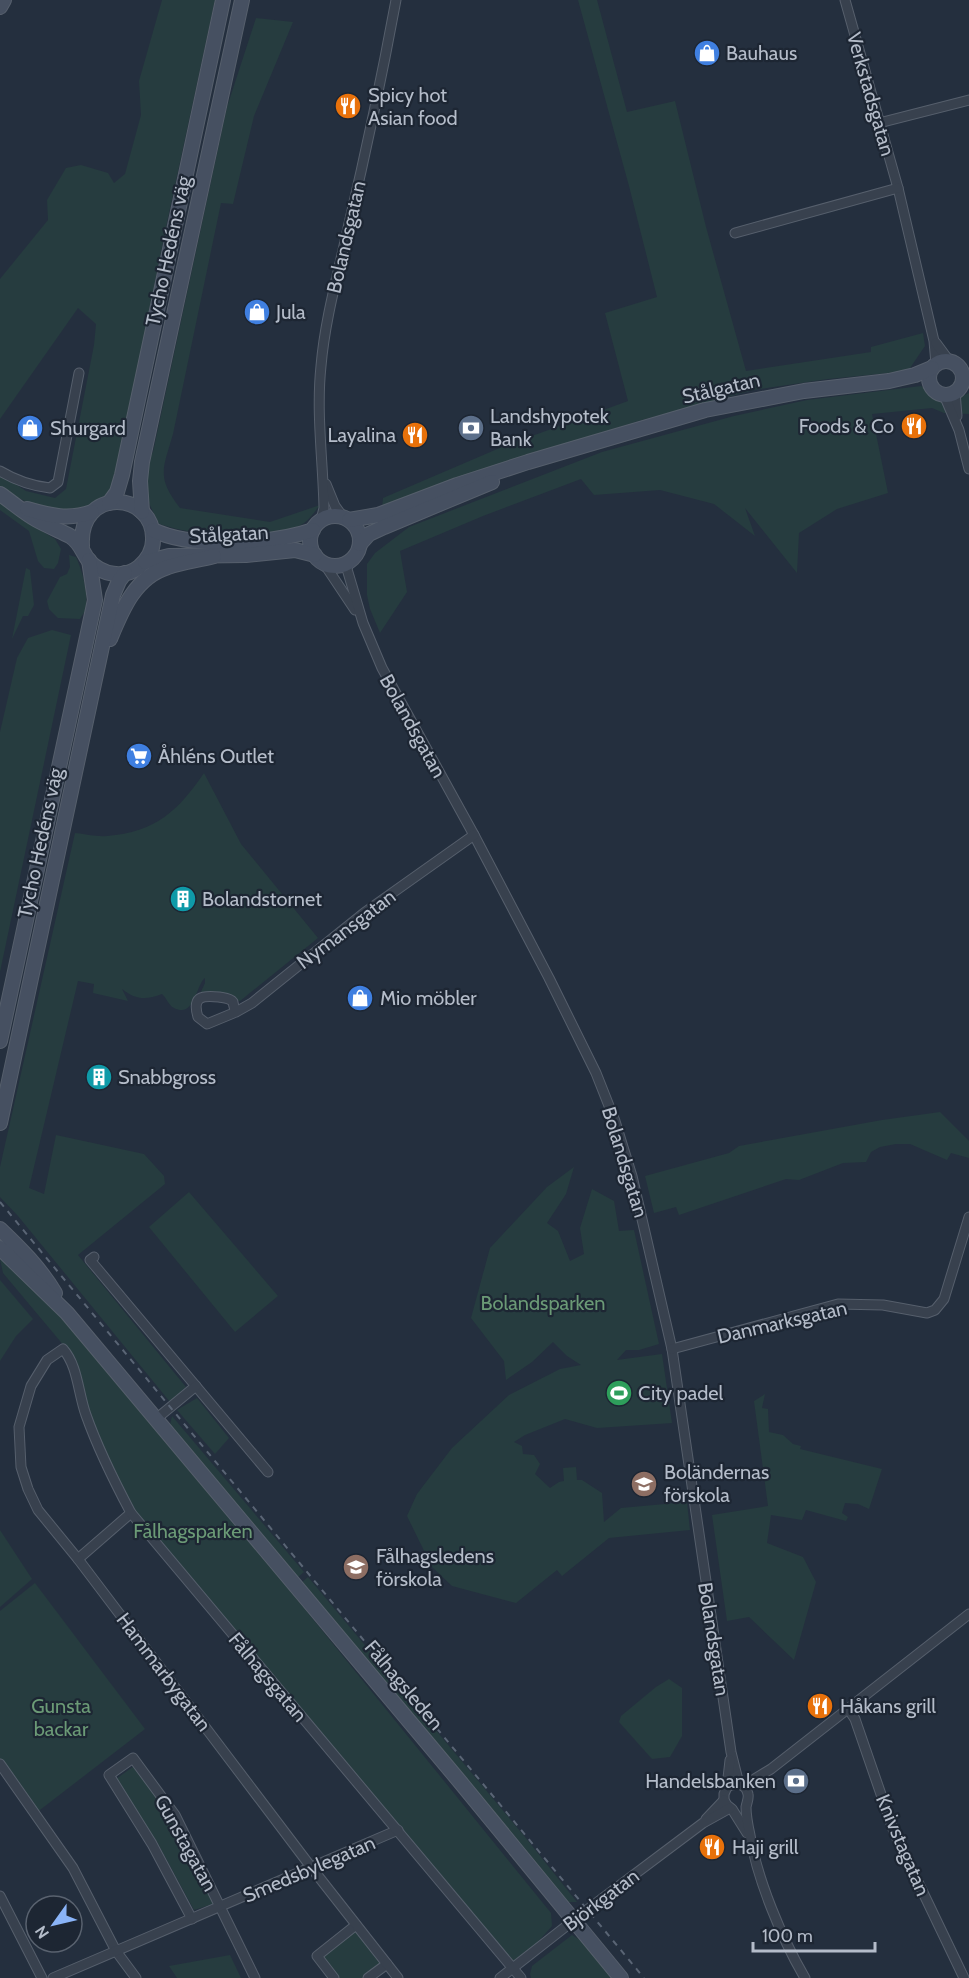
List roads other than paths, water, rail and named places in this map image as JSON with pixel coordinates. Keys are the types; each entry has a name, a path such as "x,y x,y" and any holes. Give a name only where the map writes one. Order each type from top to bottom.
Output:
{"main road":[{"path":"0,7 4,0"},
{"name":"Tycho Hedéns väg","path":"109,503 117,492 122,475 223,0"},
{"name":"Tycho Hedéns väg","path":"142,512 140,482 142,462 242,0"},
{"path":"940,362 960,369 962,383 957,390 938,393 930,386 929,378 934,366 940,362"},
{"name":"Stålgatan","path":"346,519 378,515 457,485 705,410 804,391 889,381 915,375 934,366"},
{"name":"Stålgatan","path":"889,381 915,382 930,386"},
{"name":"Stålgatan","path":"360,544 369,534 384,526 566,451"},
{"path":"0,494 17,506 36,519 72,537 82,546 88,560 105,572 115,574 136,569 145,562 151,552 153,530 142,512 132,505 121,502 109,503 78,517 60,517 17,506"},
{"path":"82,546 83,528 92,512"},
{"path":"329,517 346,519 358,531 360,544 357,552 349,562 338,565 319,559 311,543 317,525 329,517"},
{"name":"Stålgatan","path":"153,530 162,534 223,542 257,542 286,538 317,525"},
{"name":"Stålgatan","path":"145,562 169,556 246,555 295,550 319,559"},
{"path":"95,677 122,611 131,594 142,582 165,568 214,556"},
{"name":"Tycho Hedéns väg","path":"0,1041 95,600 88,560"},
{"name":"Tycho Hedéns väg","path":"0,1123 113,595 118,581 125,573"},
{"name":"Fålhagsleden","path":"0,1229 44,1275 67,1313"},
{"name":"Fålhagsleden","path":"3,1252 67,1313 469,1792 621,1978"}],"street":[{"name":"Bolandsgatan","path":"317,525 324,508 320,410 323,341 380,91 396,0"},
{"name":"Verkstadsgatan","path":"845,0 898,188 934,341 934,366"},
{"path":"879,123 969,100"},
{"path":"735,233 898,188"},
{"name":"Verkstadsgatan","path":"934,341 960,369"},
{"path":"0,471 36,487 50,488 58,482 79,373"},
{"path":"957,390 959,430 969,469"},
{"name":"Bolandsgatan","path":"323,476 335,506 346,519"},
{"name":"Bolandsgatan","path":"319,559 363,623"},
{"name":"Bolandsgatan","path":"349,562 348,569 363,623 382,668 474,835 579,1036 615,1121 632,1176 672,1349 731,1752 741,1785"},
{"name":"Nymansgatan","path":"236,1012 233,1003 228,998 209,996 203,996 198,1000 195,1008 198,1017 207,1023 236,1012 252,1003 364,913 474,835"},
{"name":"Danmarksgatan","path":"672,1349 838,1304 883,1305 927,1313 935,1310 944,1299 969,1217"},
{"path":"94,1257 90,1260 268,1472"},
{"name":"Fålhagsgatan","path":"63,1349 71,1357 85,1413 108,1468 131,1513 521,1978"},
{"name":"Hammarbygatan","path":"63,1349 47,1360 30,1386 19,1427 21,1467 38,1510 78,1559 398,1978"},
{"path":"156,1419 196,1386"},
{"path":"78,1559 131,1513"},
{"path":"751,1842 724,1794 727,1787 735,1784 741,1785 771,1770 969,1614"},
{"name":"Knivstagatan","path":"849,1710 855,1719 894,1832 964,1978"},
{"name":"Bolandsgatan","path":"727,1787 731,1752"},
{"name":"Gunstagatan","path":"192,1919 152,1844 109,1775 133,1758 174,1815 255,1978"},
{"path":"0,1764 73,1868 116,1951 136,1978"},
{"path":"729,1805 738,1809 748,1800 771,1770"},
{"path":"741,1785 748,1800 751,1842 760,1876 779,1924 805,1978"},
{"name":"Björkgatan","path":"500,1978 573,1920 729,1805"},
{"name":"Smedsbylegatan","path":"53,1978 399,1830"},
{"path":"0,1896 42,1978"},
{"path":"334,1978 317,1956 356,1925"},
{"path":"368,1978 387,1964"}],"railway":[{"path":"0,1202 644,1978"}],"place":[{"name":"Bauhaus","path":"707,53"},
{"name":"Spicy hot Asian food","path":"348,106"},
{"name":"Jula","path":"257,312"},
{"name":"Foods & Co","path":"914,426"},
{"name":"Shurgard","path":"30,428"},
{"name":"Landshypotek Bank","path":"471,428"},
{"name":"Layalina","path":"415,435"},
{"name":"Åhléns Outlet","path":"139,756"},
{"name":"Bolandstornet","path":"183,899"},
{"name":"Mio möbler","path":"360,998"},
{"name":"Snabbgross","path":"99,1077"},
{"name":"City padel","path":"619,1393"},
{"name":"Boländernas förskola","path":"644,1484"},
{"name":"Fålhagsledens förskola","path":"356,1567"},
{"name":"Håkans grill","path":"820,1706"},
{"name":"Handelsbanken","path":"796,1781"},
{"name":"Haji grill","path":"712,1847"}],"park label":[{"name":"Bolandsparken","path":"543,1303"},
{"name":"Fålhagsparken","path":"193,1531"},
{"name":"Gunsta backar","path":"61,1718"}]}
